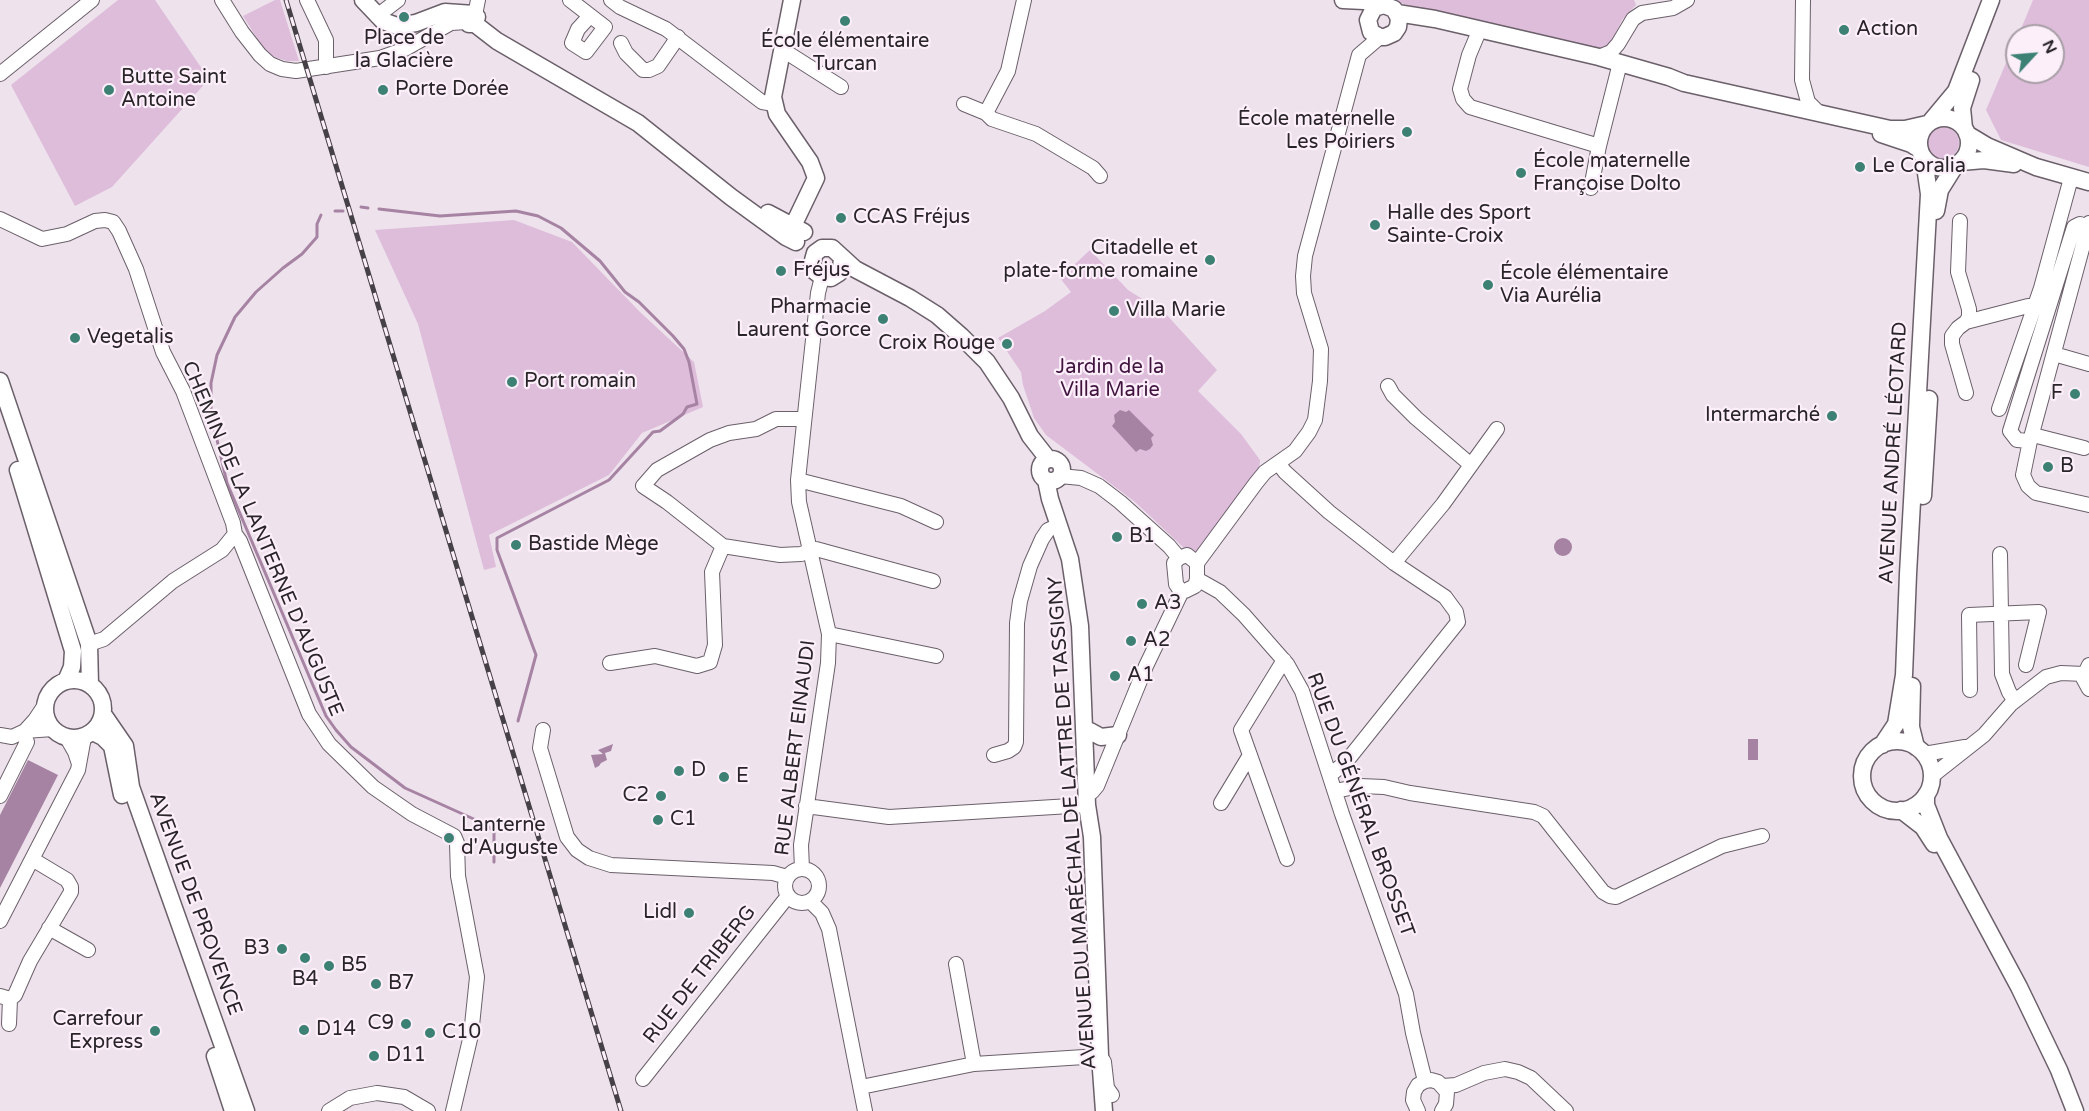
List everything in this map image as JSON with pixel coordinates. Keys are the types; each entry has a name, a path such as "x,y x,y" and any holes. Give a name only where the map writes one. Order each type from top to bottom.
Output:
{"main road":[{"path":"363,0 383,21 397,26 445,12 473,16 497,41 638,123 731,197 786,237 798,233 820,186 821,175 779,107 777,94 797,0"},
{"path":"792,0 774,89 774,104 783,124 810,162 816,178 798,233"},
{"path":"1344,0 1393,15 1435,19 1599,57 1619,67"},
{"path":"1344,0 1368,16"},
{"path":"1921,154 1919,136 1956,91 1991,0"},
{"path":"1958,164 1968,152 1962,108 1965,94 2002,0"},
{"path":"1393,15 1390,36 1380,37 1371,32 1368,16 1374,8 1393,15 1409,24 1421,22 1619,67 1668,83 1684,84 1757,101 1769,101 1890,129 1905,129 1949,118 1987,146 2036,167 2089,182"},
{"path":"1757,101 1767,106 1903,141 1935,167 1949,168 1984,159 2036,167"},
{"name":"AVENUE ANDRÉ LÉOTARD","path":"1882,745 1896,724 1904,675 1929,194 1921,154"},
{"name":"AVENUE ANDRÉ LÉOTARD","path":"1920,751 1911,726 1911,710 1926,454 1930,314 1936,214 1940,190 1958,164"},
{"path":"798,233 818,252 836,250 840,266 934,318 954,335 991,376 1024,446 1049,469"},
{"path":"818,252 812,264 813,270 822,278 831,278 840,266"},
{"path":"840,266 855,269 910,298 937,315 962,336 999,378 1049,469"},
{"path":"0,381 89,644 90,685"},
{"path":"0,415 73,651 72,667 66,681"},
{"name":"AVENUE DU MARÉCHAL DE LATTRE DE TASSIGNY","path":"1049,469 1050,499 1070,559 1080,626 1104,1111"},
{"name":"AVENUE DU MARÉCHAL DE LATTRE DE TASSIGNY","path":"1049,469 1067,522 1080,586 1090,731 1090,799 1097,837 1112,1103"},
{"path":"79,680 90,685 102,701 103,714 98,727 88,734 60,733 46,718 45,705 52,690 66,681 79,680"},
{"name":"AVENUE DE PROVENCE","path":"103,714 125,746 131,788 246,1111"},
{"path":"1090,731 1101,737 1118,735"},
{"name":"AVENUE DE PROVENCE","path":"88,734 103,736 114,751 121,792 171,928 233,1111"},
{"path":"1926,795 1915,806 1901,810 1879,806 1865,788 1863,773 1866,760 1874,750 1882,745 1900,741 1920,751 1928,761 1932,776 1926,795 1926,805 1939,838 2033,1015 2075,1111"},
{"path":"1901,810 1923,827 1933,842 2024,1011 2068,1111"}],"street":[{"path":"0,74 92,0"},
{"path":"222,0 242,32 270,64 296,71 380,58 405,49 451,23 473,16"},
{"path":"307,0 326,39 326,67"},
{"path":"377,16 398,0"},
{"path":"570,0 605,27"},
{"path":"986,113 1008,70 1024,0"},
{"path":"1599,57 1611,51 1618,44 1633,18 1642,13 1673,8 1687,0"},
{"path":"1803,0 1802,80 1808,102 1819,113"},
{"path":"590,16 579,29 572,43 586,52 605,27 615,3 666,29 762,102 774,104"},
{"path":"1477,36 1469,55 1460,89 1463,99 1470,107 1599,146"},
{"path":"621,43 626,53 643,70 649,70 658,66 678,37"},
{"path":"1182,591 1192,589 1197,579 1197,563 1261,477 1294,451 1315,420 1321,349 1304,293 1305,256 1359,55 1380,37"},
{"path":"786,52 840,87"},
{"path":"1591,188 1619,67"},
{"path":"964,104 986,113 992,119 1036,134 1093,168 1100,176"},
{"path":"1999,409 2034,306 2071,178"},
{"name":"CHEMIN DE LA LANTERNE D'AUGUSTE","path":"0,219 42,239 67,234 95,221 113,222 136,269 163,352 192,412 235,534 240,541 309,714 329,744 373,787 412,814 454,836 457,843 458,876 477,977 471,1035 453,1111"},
{"path":"1960,221 1958,272 1969,309 1966,322"},
{"path":"2084,448 2031,438 2017,440 2010,431 2074,227 2080,224 2089,226 2031,438 2023,475 2028,486 2036,493 2089,505"},
{"name":"RUE ALBERT EINAUDI","path":"802,869 801,845 828,663 829,634 799,502 798,480 818,293 822,278"},
{"path":"1966,393 1952,344 1952,336 1958,328 1966,322 2034,306"},
{"path":"2054,354 2089,364"},
{"path":"1388,386 1393,395 1416,418 1471,465"},
{"path":"804,419 776,419 756,429 729,433 710,440 657,470 643,486 723,546 780,555 810,552 816,549 933,581"},
{"path":"1394,563 1443,504 1497,429"},
{"path":"1278,464 1329,512 1394,563 1445,597 1456,612 1458,622 1346,762 1330,775"},
{"path":"1049,469 1099,486 1169,546 1179,558"},
{"path":"798,480 901,506 936,522"},
{"path":"994,755 1008,751 1014,747 1016,742 1017,622 1020,601 1030,566 1042,539 1048,530 1059,525"},
{"path":"89,644 104,639 173,582 222,550 235,534"},
{"path":"610,663 655,656 698,666 710,662 715,645 712,572 723,546"},
{"path":"2000,554 2002,674 2015,701"},
{"path":"1182,591 1176,584 1174,563 1179,558 1190,556 1197,563"},
{"name":"RUE DU GÉNÉRAL BROSSET","path":"1197,579 1220,592 1284,660 1302,691 1406,994 1425,1081"},
{"path":"806,806 888,817 1090,799 1146,666 1182,591"},
{"path":"1970,690 1969,615 2038,612 2026,665"},
{"path":"829,634 936,656"},
{"path":"1284,660 1241,730 1287,859"},
{"path":"1932,776 1973,745 2015,701 2046,677 2086,670 2085,683 2089,689"},
{"path":"24,732 45,705"},
{"path":"543,730 540,748 567,837 583,854 611,865 773,873 787,877"},
{"path":"0,796 27,742 24,732"},
{"path":"0,735 12,737 24,732 60,733 75,752 79,766"},
{"path":"0,921 79,766 88,734"},
{"path":"1920,751 1973,745"},
{"path":"1221,803 1250,755"},
{"path":"1335,791 1360,786 1384,787 1534,812 1543,816 1603,892 1616,897 1722,846 1762,836"},
{"path":"9,1024 5,997 15,995 30,961 71,891 67,880 32,859"},
{"path":"802,869 813,873 819,884 817,894 810,901 798,902 788,896 785,887 787,877 796,870 802,869"},
{"name":"RUE DE TRIBERG","path":"644,1079 788,896"},
{"path":"810,901 822,913 829,928 865,1111"},
{"path":"49,928 88,950"},
{"path":"956,964 974,1064"},
{"path":"861,1087 974,1064 1100,1056"},
{"name":"AVENUE DU MARÉCHAL DE LATTRE DE TASSIGNY","path":"1100,1056 1104,1062 1107,1088 1112,1103"},
{"path":"1443,1086 1456,1085 1484,1073 1505,1069 1531,1078 1566,1111"},
{"path":"1418,1111 1413,1100 1413,1092 1425,1081 1438,1082 1443,1086 1448,1098 1442,1111"},
{"path":"329,1111 358,1095 377,1093 404,1097 428,1111"}],"green space":[{"path":"118,0 155,0 209,79 112,187 75,206 11,85"},
{"path":"275,0 280,0 299,61 287,61 265,51 243,16"},
{"path":"1388,0 1634,0 1636,5 1622,20 1605,50 1526,36"},
{"path":"2033,0 2089,0 2089,167 2001,140 1986,110 2005,65 2005,84 2065,84 2065,24 2023,24"},
{"path":"1943,127 1954,132 1959,143 1954,154 1943,159 1932,154 1927,143 1932,132"},
{"path":"514,220 572,242 640,312 694,362 703,407 642,433 609,475 489,535 496,567 484,570 418,324 375,230"},
{"name":"Jardin de la Villa Marie","path":"1090,250 1128,290 1165,313 1217,370 1198,391 1241,434 1260,460 1259,470 1203,548 1197,551 1188,551 1184,548 1135,502 1046,435 1034,418 1021,372 998,338 1045,311 1071,292 1060,278"}],"shaded area":[{"path":"1120,410 1126,412 1129,410 1154,435 1151,438 1153,445 1150,449 1146,451 1140,449 1136,452 1112,426 1115,422 1114,415"},
{"path":"1559,538 1567,538 1572,543 1570,554 1559,556 1554,551 1554,543"},
{"path":"1748,739 1758,739 1758,760 1748,760"},
{"path":"613,744 611,751 605,753 607,760 595,768 591,755 603,754 598,750"},
{"path":"28,760 58,775 0,888 0,815"}],"waterway":[{"path":"361,207 368,208"},
{"path":"379,209 440,216 516,211 538,216 561,228 600,261 625,292 639,302 673,336 684,349 689,362 697,404 687,407 683,414 660,431 653,432 609,480 497,538 497,550 536,655 518,721"},
{"path":"335,211 343,211"},
{"path":"321,215 317,224 317,237 302,254 256,292 235,317 217,355 211,383 211,414 227,483 326,716 351,747 405,788 487,825 494,832 494,862"}],"railway":[{"path":"286,0 621,1111"}],"place":[{"name":"Place de la Glacière","path":"404,17"},
{"name":"École élémentaire Turcan","path":"845,21"},
{"name":"Action","path":"1844,30"},
{"name":"Butte Saint Antoine","path":"109,90"},
{"name":"Porte Dorée","path":"383,90"},
{"name":"École maternelle Les Poiriers","path":"1407,132"},
{"name":"Le Coralia","path":"1860,167"},
{"name":"École maternelle Françoise Dolto","path":"1521,173"},
{"name":"CCAS Fréjus","path":"841,218"},
{"name":"Halle des Sport Sainte-Croix","path":"1375,225"},
{"name":"Citadelle et plate-forme romaine","path":"1210,260"},
{"name":"Fréjus","path":"781,271"},
{"name":"École élémentaire Via Aurélia","path":"1488,285"},
{"name":"Villa Marie","path":"1114,311"},
{"name":"Pharmacie Laurent Gorce","path":"883,319"},
{"name":"Vegetalis","path":"75,338"},
{"name":"Croix Rouge","path":"1007,344"},
{"name":"Port romain","path":"512,382"},
{"name":"F","path":"2075,394"},
{"name":"Intermarché","path":"1832,416"},
{"name":"B","path":"2048,467"},
{"name":"B1","path":"1117,537"},
{"name":"Bastide Mège","path":"516,545"},
{"name":"A3","path":"1142,604"},
{"name":"A2","path":"1131,641"},
{"name":"A1","path":"1115,676"},
{"name":"D","path":"679,771"},
{"name":"E","path":"724,777"},
{"name":"C2","path":"661,796"},
{"name":"C1","path":"658,820"},
{"name":"Lanterne d'Auguste","path":"449,838"},
{"name":"Lidl","path":"689,913"},
{"name":"B3","path":"282,949"},
{"name":"B4","path":"305,958"},
{"name":"B5","path":"329,966"},
{"name":"B7","path":"376,984"},
{"name":"C9","path":"406,1024"},
{"name":"D14","path":"304,1030"},
{"name":"Carrefour Express","path":"155,1031"},
{"name":"C10","path":"430,1033"},
{"name":"D11","path":"374,1056"}]}
